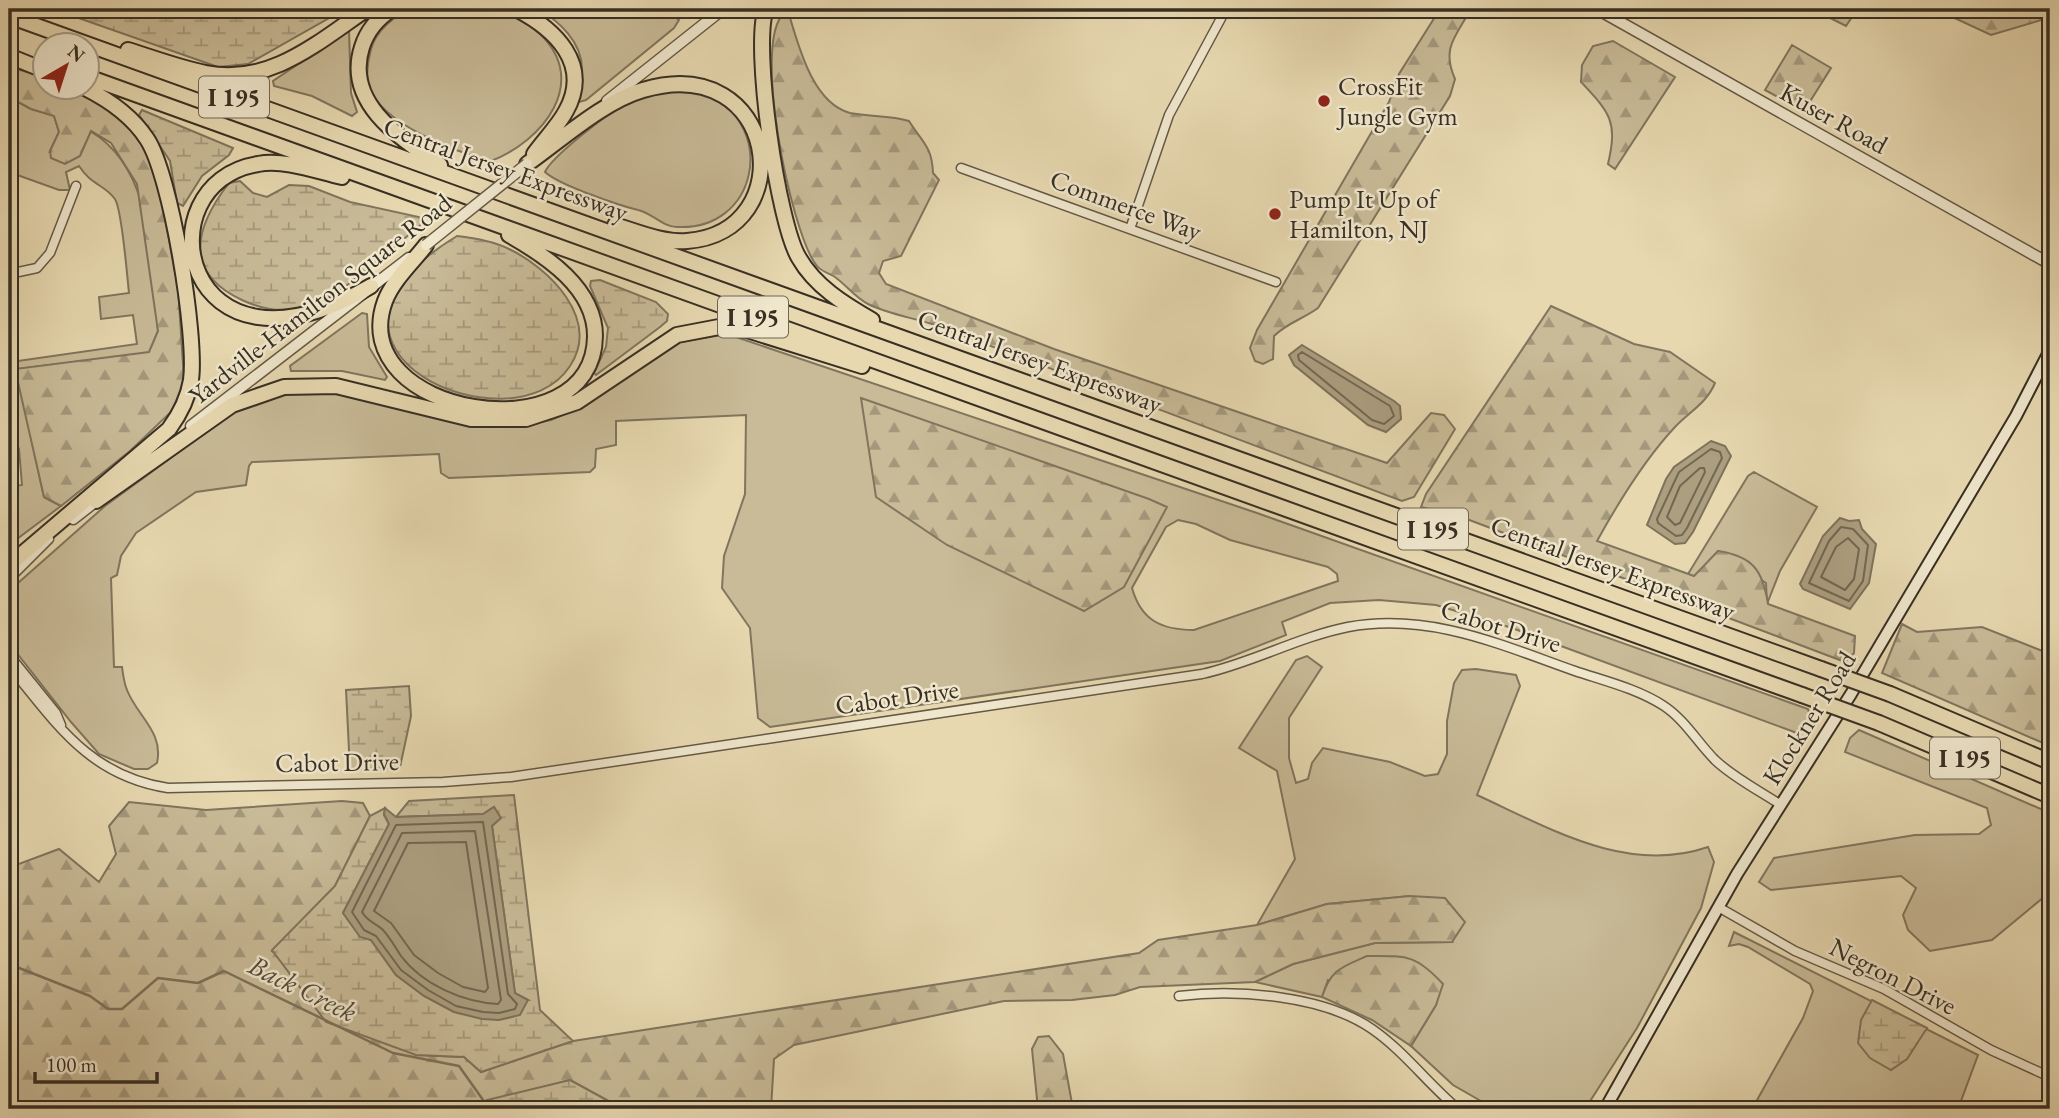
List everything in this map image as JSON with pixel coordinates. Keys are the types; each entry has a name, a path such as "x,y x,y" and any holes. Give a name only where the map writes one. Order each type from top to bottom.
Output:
{"highway":[{"path":"9,14 204,73 235,76 282,65 367,9"},
{"path":"392,9 369,31 360,53 359,76 365,98 399,136 458,178"},
{"path":"516,9 557,36 569,55 575,78 566,112 527,164"},
{"path":"766,9 761,38 770,130 787,229 807,270 837,298 875,321 1045,390"},
{"name":"Central Jersey Expressway","path":"9,14 1890,694 2050,762"},
{"path":"9,49 32,57"},
{"path":"9,56 32,65"},
{"name":"Central Jersey Expressway","path":"102,82 1879,723 2050,796"},
{"path":"517,199 662,239 688,241 724,229 743,212 757,190 762,165 755,130 733,101 700,87 672,85 628,96 527,164"},
{"path":"9,567 169,429 184,404 191,378 183,278 161,168 139,128 102,98"},
{"path":"371,286 340,304 306,316 264,320 245,316 222,304 204,284 193,259 194,222 204,198 223,178 261,163 285,164 401,190"},
{"path":"426,245 390,291 382,313 385,348 398,370 431,394 477,407 521,407 544,403 566,393 583,376 593,354 595,330 587,303 572,282 557,268 513,238 471,215"},
{"path":"96,501 232,405 264,392 301,385 336,386 471,419 526,419 577,402 677,335 711,327 747,330 1035,418"}],"main road":[{"name":"Klockner Road","path":"1605,1109 1737,874 1782,805 2016,416 2050,350"}],"street":[{"name":"Yardville-Hamilton Square Road","path":"9,567 53,536 426,245 723,9"},
{"path":"1130,229 1170,116 1226,9"},
{"name":"Kuser Road","path":"1597,9 2050,264"},
{"name":"Commerce Way","path":"961,168 1276,282"},
{"path":"9,274 37,268 50,253 76,186"},
{"path":"2029,253 2050,257"},
{"path":"9,579 53,536"},
{"name":"Cabot Drive","path":"9,666 65,734 90,758 120,775 168,788 482,780 1202,674 1253,661 1328,632 1373,624 1415,624 1460,631 1632,690 1662,705 1678,717 1717,762 1782,805"},
{"path":"9,655 56,713 65,734"},
{"name":"Negron Drive","path":"1720,908 1795,951 1884,989 1991,1050 2050,1077"},
{"path":"1179,996 1254,994 1348,1015 1389,1042 1458,1109"}],"green space":[{"path":"70,9 345,9 248,64 218,67 67,14"},
{"path":"412,9 493,9 518,18 540,34 554,52 561,71 560,90 554,108 543,125 510,152 491,161 441,144 405,125 389,113 377,101 369,87 367,73 370,54 373,42 387,24"},
{"path":"538,9 674,16 679,20 674,28 586,100 579,102 582,69 578,50 568,33"},
{"path":"1440,9 1471,9 1450,50 1449,59 1455,79 1450,96 1318,308 1274,336 1273,359 1263,364 1255,361 1250,348 1257,330 1389,102 1399,74"},
{"path":"1812,9 1852,9 1854,14 1846,26"},
{"path":"1951,9 2048,9 2048,18 1991,35 1948,15"},
{"path":"788,11 808,71 826,97 837,107 850,113 909,121 931,156 933,173 939,180 901,256 883,261 879,273 886,284 1054,349 1387,463 1431,413 1444,415 1455,429 1414,497 1402,501 935,325 876,307 817,266 796,216 778,133 773,91 772,53 777,25"},
{"path":"349,30 351,93 357,112 352,116 312,96 274,86 273,81"},
{"path":"1613,41 1675,77 1615,169 1608,164 1612,137 1609,118 1581,82 1582,65 1593,46"},
{"path":"1792,45 1831,68 1804,111 1765,90"},
{"path":"9,67 32,73 32,102 102,102 120,113 143,139 155,164 178,288 184,380 173,410 130,451 61,506 44,497 15,369 149,352 158,331 137,184 111,143 91,131 80,156 65,164 51,158 50,151 59,132 54,116 31,109 9,97"},
{"path":"684,91 710,96 731,111 744,131 750,153 749,175 740,196 725,213 704,224 672,226 643,212 575,188 545,172 570,145 622,106 636,98"},
{"path":"9,97 31,109 54,115 59,132 50,151 90,131 111,148 127,169 146,220 158,331 149,353 16,369 44,497 61,506 9,545 9,504 16,500 14,486 22,485 19,449 15,441 16,422 9,404 9,378 13,359 18,361 137,344 133,315 101,319 99,297 129,293 122,229 115,199 79,166 66,172 70,190 59,190 9,172"},
{"path":"142,110 233,148 229,155 202,176 183,206 177,203 170,161 139,115"},
{"path":"240,181 253,193 267,197 289,185 309,186 350,202 419,217 422,224 363,273 330,296 299,308 263,308 223,289 210,276 200,248 202,232 217,200 229,183"},
{"path":"457,236 497,244 524,258 554,282 575,313 579,331 578,348 570,366 541,390 502,399 460,393 422,376 396,350 388,316 406,278"},
{"path":"600,280 656,302 668,314 667,321 660,327 596,375 594,373 606,347 608,328 590,286 591,281"},
{"path":"1551,306 1634,344 1670,352 1715,383 1702,402 1675,427 1653,453 1597,541 1694,576 1718,551 1740,557 1748,561 1759,574 1768,604 1855,636 1854,653 1845,662 1464,518 1421,507 1426,494"},
{"path":"362,313 367,314 369,347 387,377 385,380 342,371 291,371 290,366"},
{"path":"727,334 1257,513 1808,709 1811,720 1797,733 1512,628 1436,605 1379,600 1330,603 1282,622 1286,635 1220,661 770,727 758,718 750,628 722,588 724,556 745,494 746,415 616,421 616,445 596,449 595,467 590,472 449,478 441,473 439,454 252,462 246,485 196,492 136,533 121,556 117,575 111,578 114,667 122,667 124,682 131,699 157,742 157,763 148,769 134,769 99,754 9,643 9,591 105,506 235,411 268,395 313,391 344,394 483,426 515,427 551,420 586,405 675,343","holes":["1178,520 1196,524 1230,540 1328,567 1337,574 1338,581 1194,630 1162,625 1141,608 1132,588 1166,527"]},
{"path":"861,398 1167,507 1124,587 1084,611 947,545 876,497"},
{"path":"1754,472 1817,507 1780,571 1767,604 1766,583 1718,551 1694,577 1688,574 1748,476"},
{"path":"1902,624 1917,632 1982,627 2050,654 2050,746 1882,673"},
{"path":"1307,656 1322,667 1289,718 1289,758 1296,783 1308,779 1312,763 1323,748 1390,762 1425,776 1438,774 1447,754 1447,721 1454,683 1462,670 1476,669 1516,675 1520,686 1477,795 1560,833 1618,852 1678,854 1708,847 1714,862 1701,908 1637,1028 1585,1109 1495,1109 1453,1085 1411,1046 1436,1005 1328,980 1322,997 1255,982 1293,964 1375,943 1452,942 1410,896 1327,904 1257,925 1295,859 1277,771 1239,748 1296,660"},
{"path":"409,686 411,716 400,767 350,770 346,690"},
{"path":"1859,730 2050,813 2050,892 1992,940 1930,951 1908,930 1903,915 1916,888 1901,876 1771,890 1759,882 1774,858 1915,835 1979,834 1991,825 1987,808 1845,752 1850,738"},
{"path":"514,795 540,1010 573,1041 481,1072 464,1057 416,1055 326,1022 272,950 335,886 370,816 385,808 384,815 389,824 343,913 360,936 371,940 396,975 424,996 454,1012 528,1000 515,994 492,826 500,818 494,807 483,814 396,817 409,801"},
{"path":"342,801 363,803 370,816 335,886 272,951 416,1055 464,1057 481,1072 573,1041 1139,953 1158,940 1257,925 1327,904 1410,896 1445,898 1465,922 1452,942 1375,943 1293,964 1255,982 1140,987 1115,995 1072,1000 1004,1001 794,1045 774,1059 771,1109 623,1109 570,1080 488,1101 496,1109 9,1109 9,858 19,864 59,849 99,882 116,854 109,826 129,802 206,810"},
{"path":"1734,932 1978,1055 1958,1109 1752,1109 1803,1018 1813,991 1810,984 1748,947 1739,944 1729,946"},
{"path":"1367,956 1410,959 1425,967 1443,984 1436,1005 1411,1046 1372,1020 1322,997 1329,980 1338,970"},
{"path":"1872,1000 1927,1028 1907,1059 1891,1070 1870,1058 1858,1043 1861,1020"},
{"path":"1049,1036 1063,1054 1073,1109 1038,1109 1032,1049 1038,1037"},
{"path":"570,1080 623,1109 496,1109 487,1100"}],"water":[{"path":"1302,345 1394,401 1400,406 1401,419 1386,432 1368,425 1294,365 1289,355"},
{"path":"1711,441 1725,446 1731,456 1693,532 1685,543 1675,544 1647,525 1666,479 1674,467"},
{"path":"1840,518 1859,520 1862,529 1876,544 1869,583 1850,609 1803,589 1800,584 1823,536"},
{"path":"494,807 501,818 492,826 515,993 528,1000 520,1015 499,1020 454,1012 424,996 396,975 371,940 360,937 343,913 389,824 384,814 385,808 396,817 483,814"}],"waterway":[{"name":"Back Creek","path":"9,964 90,996 108,1009 122,1009 158,978 198,983 224,971 393,1053 459,1066 488,1107 538,1109"}],"place":[{"name":"CrossFit Jungle Gym","path":"1324,101"},
{"name":"Pump It Up of Hamilton, NJ","path":"1275,214"}]}
